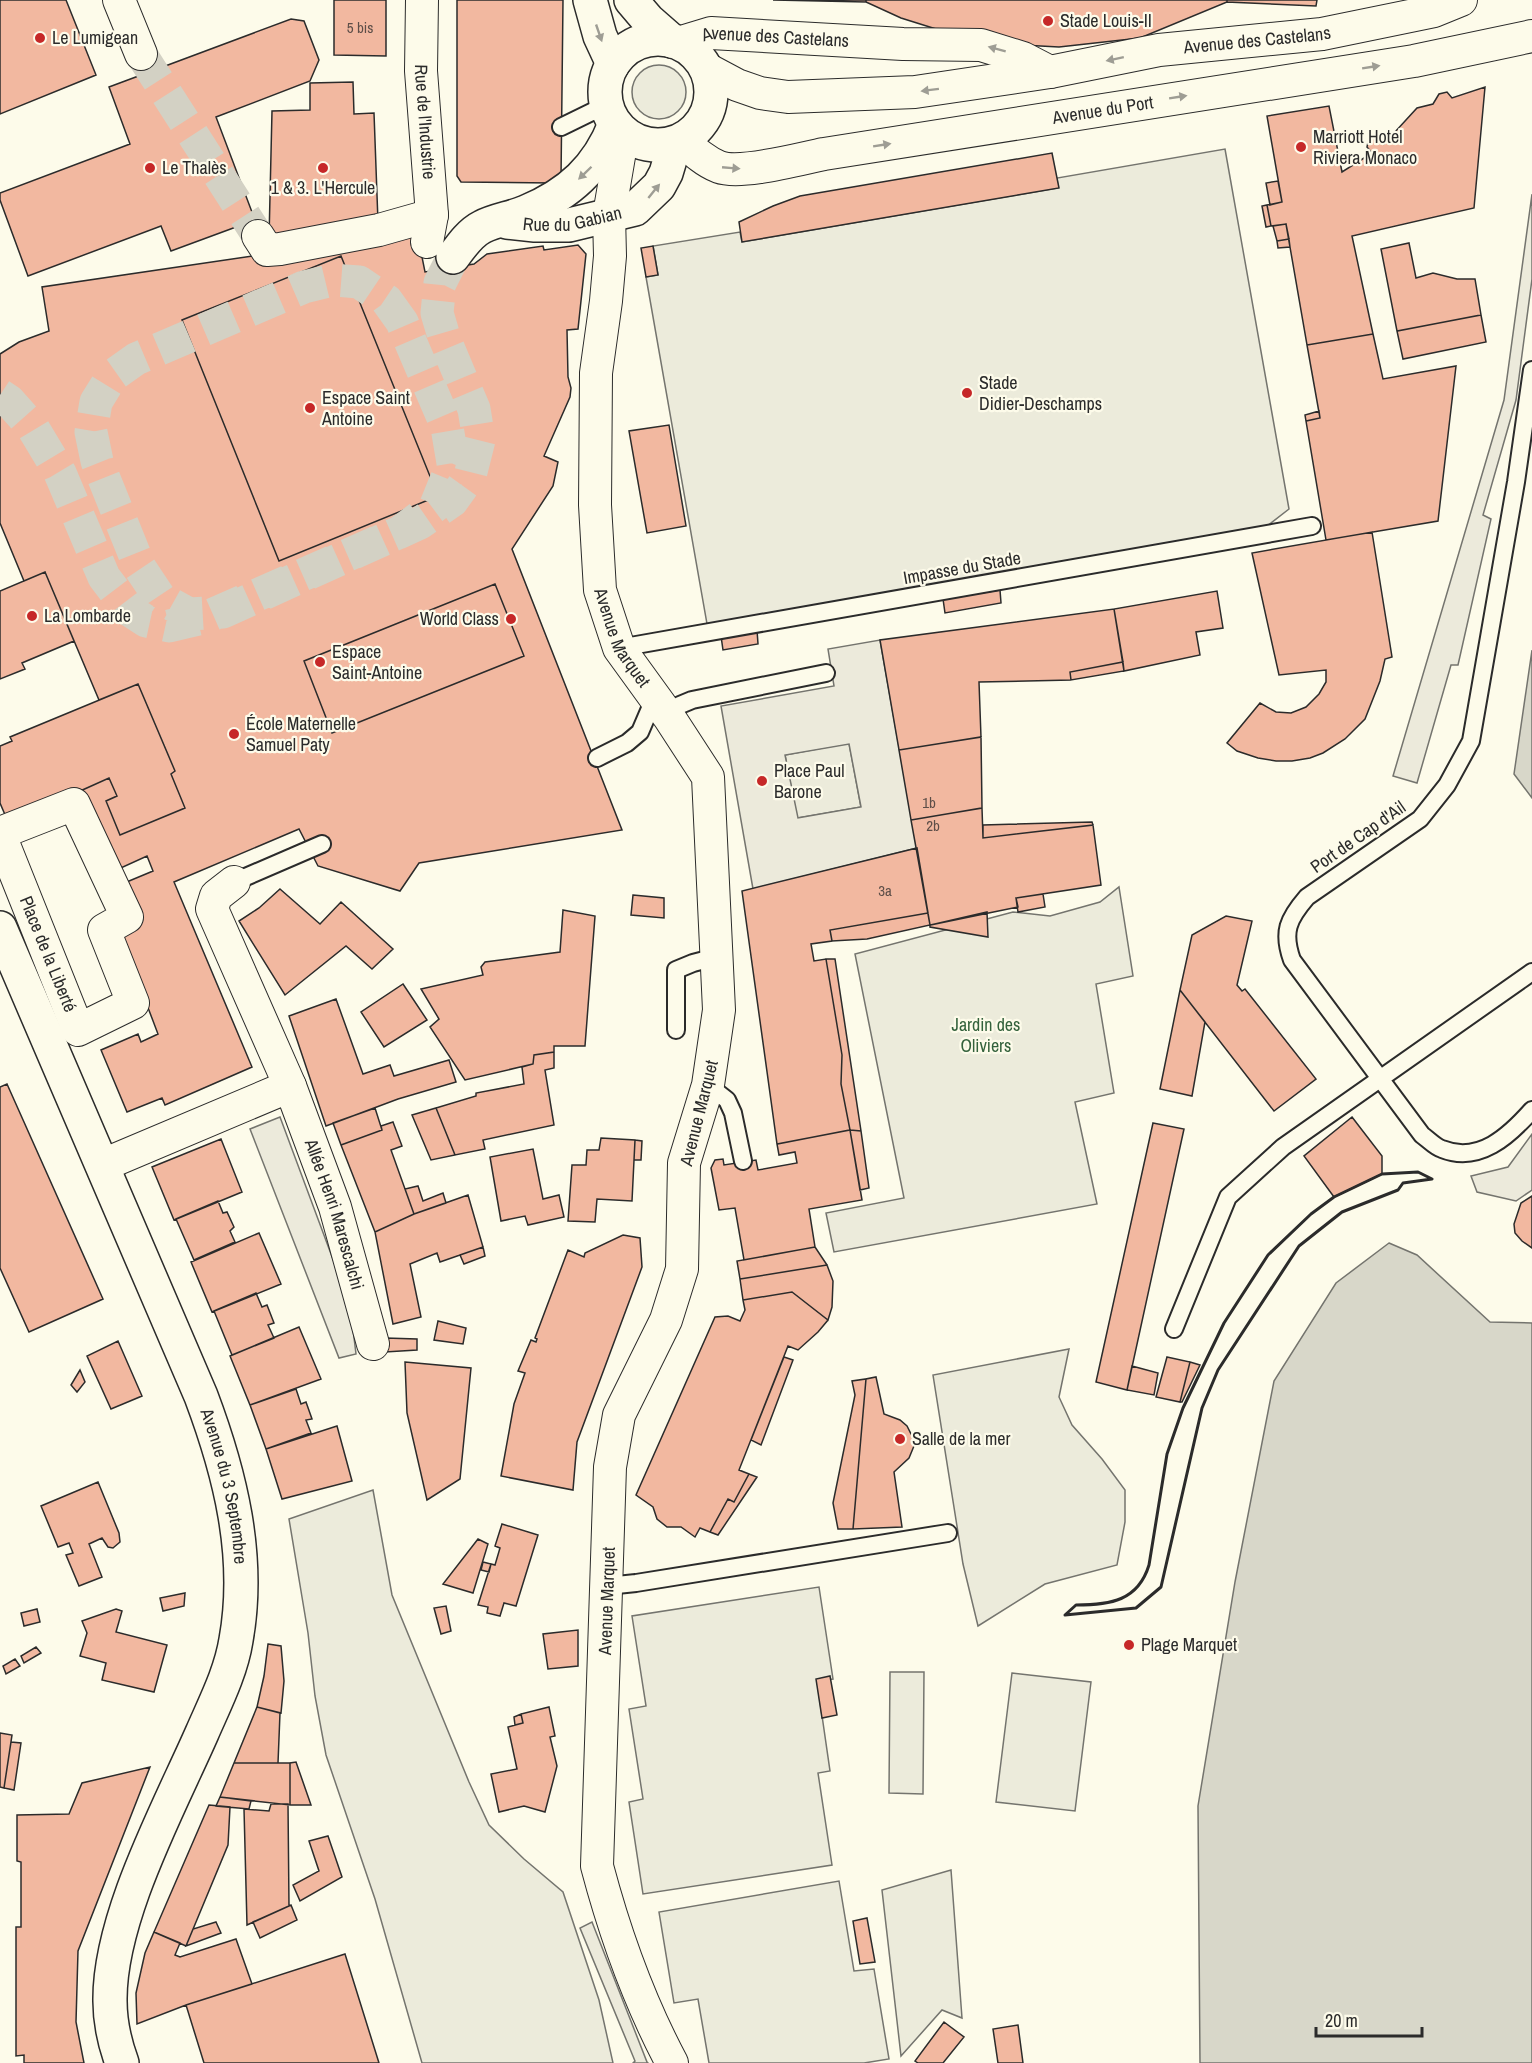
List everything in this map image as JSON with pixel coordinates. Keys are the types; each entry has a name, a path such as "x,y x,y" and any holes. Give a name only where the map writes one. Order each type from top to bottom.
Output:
{"main road":[{"path":"590,0 600,36 613,64"},
{"path":"631,0 648,20 694,53 706,69 711,86 711,102 705,118 695,131 678,141 661,146 634,140 615,121 605,84 613,64 624,51 639,43 655,39 675,41"},
{"name":"Rue du Gabian","path":"440,239 528,212 570,188 595,164 607,145 615,121"},
{"name":"Rue du Gabian","path":"502,221 535,225 569,225 635,208 647,199 666,173 678,141"},
{"name":"Avenue du 3 Septembre","path":"0,928 201,1396 219,1445 234,1506 241,1559 241,1602 236,1641 220,1692 150,1849 124,1917 113,1968 110,2001 116,2045 122,2063"}],"street":[{"path":"118,0 141,54"},
{"name":"Rue de l'Industrie","path":"422,0 421,70 440,239"},
{"name":"Avenue des Castelans","path":"706,69 737,85 760,93 788,97 915,92 1050,72 1159,50 1322,34 1434,11 1461,0"},
{"name":"Avenue des Castelans","path":"675,41 711,33 903,44 981,45 1023,58 1050,72"},
{"name":"Avenue du Port","path":"678,141 702,158 722,168 743,169 836,152 1414,61 1532,36"},
{"name":"Avenue Marquet","path":"615,121 609,215 608,278 596,373 595,505 600,590 619,648 662,707 708,777 719,1010 708,1085 684,1163 682,1269 666,1320 619,1415 610,1467 597,1866 611,1920 654,2029 672,2063"},
{"name":"Rue du Gabian","path":"258,236 267,250 379,230 440,239"},
{"name":"Place de la Liberté","path":"74,804 127,917 104,930 133,1003 78,1030 0,834 74,804"},
{"name":"Allée Henri Marescalchi","path":"234,882 216,896 212,909 290,1086 335,1207 373,1344"},
{"path":"103,1165 290,1086"}],"lane":[{"path":"561,127 615,121"},
{"name":"Port de Cap d'Ail","path":"1532,370 1471,741 1447,785 1420,819 1306,897 1294,912 1287,930 1287,945 1292,960 1422,1135 1441,1149 1464,1154 1489,1148 1516,1128 1532,1110"},
{"name":"Impasse du Stade","path":"619,648 1312,526"},
{"path":"597,758 627,743 662,707 826,673"},
{"path":"234,882 322,844"},
{"path":"675,1030 676,970 716,957"},
{"path":"1174,1329 1228,1197 1283,1147 1532,972"},
{"path":"708,1085 727,1100 734,1113 743,1161"},
{"path":"607,1586 948,1533"}],"green space":[{"path":"654,65 664,65 674,69 682,77 686,92 682,107 674,115 664,119 654,119 644,115 636,107 632,97 632,87 636,77 644,69"},
{"name":"Stade Didier-Deschamps","path":"1225,149 1289,509 1267,526 707,624 646,277 658,275 653,246 740,232 742,242 1058,188 1057,178"},
{"path":"849,743 861,807 797,818 785,755"},
{"name":"Jardin des Oliviers","path":"1119,887 1133,976 1096,984 1114,1093 1075,1102 1097,1204 834,1252 826,1213 904,1198 855,954 1013,912 1050,916 1100,902"},
{"path":"1069,1349 1059,1397 1072,1425 1125,1490 1125,1522 1117,1565 1045,1584 978,1626 963,1564 933,1375"},
{"path":"373,1490 392,1595 469,1782 489,1825 563,1892 599,2000 613,2063 422,2063 375,1899 326,1755 289,1519"},
{"path":"819,1587 833,1679 817,1681 830,1771 818,1773 832,1865 643,1894 629,1802 643,1799 629,1709 646,1706 632,1616"},
{"path":"890,1672 924,1672 923,1794 889,1793"},
{"path":"1012,1673 1091,1682 1075,1811 996,1802"},
{"path":"951,1870 962,2018 942,2010 901,2056 882,1890"},
{"path":"839,1881 854,1971 874,1969 889,2059 864,2063 709,2063 698,1999 674,2003 659,1912"}],"shaded area":[{"path":"1532,194 1532,279 1516,400 1483,515 1491,519 1458,665 1451,665 1417,783 1393,776 1504,400"},
{"name":"Place Paul Barone","path":"880,640 917,848 753,889 721,706 834,686 828,649","holes":["849,744 861,807 798,818 785,755"]},
{"path":"1532,650 1532,798 1514,774"},
{"path":"280,1117 350,1305 356,1354 339,1358 250,1129"},
{"path":"1532,1134 1532,1190 1516,1201 1477,1192 1471,1176 1508,1167"},
{"path":"1389,1243 1417,1255 1490,1322 1532,1323 1532,2063 1200,2063 1198,1806 1235,1582 1274,1381 1336,1283"},
{"path":"592,1922 648,2063 633,2063 635,2061 580,1928"}],"building":[{"name":"Le Lumigean","path":"0,0 66,0 96,75 0,114"},
{"path":"334,0 386,0 386,56 334,55"},
{"path":"457,0 563,0 561,179 554,183 461,182 457,176"},
{"path":"773,0 866,0 866,2"},
{"name":"Stade Louis-II","path":"866,0 1227,0 1227,2 1140,38 1059,47 1022,45 952,34 901,18"},
{"path":"1227,0 1317,0 1316,6 1227,2"},
{"name":"Le Thalès","path":"291,19 304,21 319,60 310,81 216,117 255,220 171,251 161,226 28,276 0,200 0,193 130,144 109,87"},
{"name":"1 & 3. L'Hercule","path":"353,82 354,114 374,113 378,222 269,239 272,111 310,110 310,83"},
{"path":"1485,87 1474,208 1352,236 1373,334 1307,345 1286,224 1271,226 1267,205 1282,202 1267,116 1329,106 1342,172 1372,153 1367,147 1369,137 1380,135 1384,144 1417,108 1433,104 1439,94 1447,92 1452,98"},
{"path":"1052,153 1059,188 742,242 739,222 800,196"},
{"path":"1278,181 1282,202 1270,205 1266,183"},
{"path":"1267,205 1271,226 1266,227 1262,206"},
{"path":"1286,224 1289,239 1277,241 1273,226"},
{"name":"Espace Saint-Antoine","path":"417,232 425,272 474,264 487,254 543,246 544,250 578,245 586,254 578,329 567,330 570,397 544,456 558,462 553,486 512,549 622,830 419,863 400,891 318,866 299,829 174,882 252,1067 165,1105 162,1098 127,1112 101,1050 138,1034 141,1042 158,1034 117,926 117,886 153,871 147,856 112,872 78,792 109,778 117,796 106,801 120,835 185,808 171,774 175,771 138,684 99,700 45,572 24,581 0,523 0,354 19,342 49,331 42,287"},
{"path":"1289,239 1290,247 1278,248 1277,241"},
{"path":"1409,243 1416,278 1433,273 1457,279 1475,279 1481,315 1397,331 1381,249"},
{"path":"653,246 658,275 646,277 641,248"},
{"name":"Espace Saint Antoine","path":"341,256 438,496 279,561 182,320"},
{"path":"1481,315 1486,342 1403,359 1397,331"},
{"path":"1373,334 1383,379 1456,366 1438,521 1326,540 1306,421 1320,418 1307,345"},
{"path":"1319,411 1320,418 1306,421 1305,415"},
{"path":"669,425 686,526 647,533 629,431"},
{"path":"1372,532 1392,657 1385,659 1380,681 1365,719 1345,739 1323,753 1310,758 1276,761 1237,751 1227,743 1260,703 1276,712 1291,713 1306,707 1319,694 1326,682 1326,670 1279,675 1252,553"},
{"name":"La Lombarde","path":"45,572 74,641 22,663 25,669 0,679 0,591"},
{"path":"495,584 524,656 332,733 304,661"},
{"path":"1000,590 1001,603 945,613 943,599"},
{"path":"1217,591 1223,628 1196,632 1200,655 1124,671 1114,609"},
{"path":"1114,609 1123,662 1070,672 1071,680 979,682 981,737 899,750 880,640"},
{"path":"757,630 758,644 723,650 721,636"},
{"path":"1123,662 1124,671 1071,680 1070,672"},
{"path":"138,684 175,771 171,774 185,808 120,835 106,801 117,796 109,778 78,792 6,817 0,803 0,746 12,741 10,737"},
{"path":"981,737 982,808 911,820 899,750"},
{"path":"982,808 983,838 1093,825 1101,885 1016,898 1018,907 930,925 911,820"},
{"path":"1092,822 1093,825 983,838 983,825"},
{"path":"917,848 928,913 830,930 832,941 811,944 814,961 826,959 842,1055 841,1084 850,1130 777,1144 742,891"},
{"path":"280,889 320,924 341,902 393,949 372,969 346,946 285,995 239,921 259,908"},
{"path":"1043,894 1045,907 1018,912 1016,898"},
{"path":"633,895 664,898 664,918 631,915"},
{"path":"563,910 595,916 585,1046 554,1046 554,1052 534,1055 533,1064 465,1080 430,1027 439,1019 421,989 483,975 481,967 485,962 560,952"},
{"path":"987,912 988,937 930,927 930,925"},
{"path":"928,913 930,925 867,939 832,941 830,930"},
{"path":"1226,916 1252,921 1237,985 1242,991 1245,989 1316,1079 1274,1111 1180,990 1192,935"},
{"path":"826,959 835,959 861,1131 850,1130 841,1084 842,1055"},
{"path":"403,984 427,1020 384,1047 361,1012"},
{"path":"1180,990 1205,1022 1192,1096 1160,1089"},
{"path":"336,999 363,1074 390,1065 394,1076 449,1060 456,1082 398,1099 326,1126 289,1016"},
{"path":"554,1052 554,1068 545,1070 554,1125 483,1140 485,1149 455,1155 436,1108 476,1096 476,1093 524,1084 522,1067 533,1064 534,1055"},
{"path":"7,1084 103,1299 29,1332 0,1268 0,1087"},
{"path":"375,1108 382,1130 341,1145 333,1123"},
{"path":"436,1108 455,1155 431,1160 412,1115"},
{"path":"1352,1117 1382,1156 1382,1174 1334,1197 1304,1156"},
{"path":"393,1122 402,1146 391,1150 414,1214 375,1232 341,1145 382,1130 381,1126"},
{"path":"1153,1123 1184,1129 1127,1390 1096,1382"},
{"path":"850,1130 862,1200 809,1209 815,1247 744,1260 735,1208 719,1210 711,1168 715,1160 723,1159 724,1165 756,1160 758,1170 797,1163 795,1152 779,1155 777,1144"},
{"path":"850,1130 861,1131 869,1188 860,1190"},
{"path":"601,1138 635,1140 632,1201 597,1199 595,1222 568,1221 572,1165 586,1165 587,1150 599,1150"},
{"path":"221,1139 242,1192 174,1220 152,1167"},
{"path":"635,1140 642,1141 641,1160 634,1160"},
{"path":"533,1149 543,1199 559,1195 564,1217 528,1225 525,1216 501,1221 490,1157"},
{"path":"418,1186 423,1201 443,1193 446,1203 414,1214 405,1189"},
{"path":"468,1195 483,1247 440,1262 437,1253 410,1264 421,1317 393,1324 375,1232 414,1214"},
{"path":"1532,1196 1532,1248 1515,1233 1514,1224 1521,1203"},
{"path":"218,1201 223,1213 227,1212 234,1227 230,1231 235,1242 194,1260 176,1219"},
{"path":"259,1233 281,1284 212,1312 191,1262"},
{"path":"623,1235 640,1238 642,1267 577,1442 573,1490 501,1476 514,1404 525,1373 518,1371 531,1340 536,1342 535,1338 568,1250 584,1257 585,1253"},
{"path":"483,1247 485,1256 464,1264 460,1255"},
{"path":"815,1247 827,1265 740,1279 737,1261"},
{"path":"827,1265 833,1281 832,1307 828,1320 792,1292 743,1300 740,1279"},
{"path":"792,1292 828,1320 798,1350 788,1346 739,1470 749,1474 734,1502 728,1499 710,1532 700,1528 695,1537 681,1527 667,1527 657,1519 653,1507 636,1495 715,1317 728,1316 740,1321 745,1310 743,1300"},
{"path":"256,1293 262,1307 267,1305 274,1323 268,1325 274,1338 232,1355 214,1311"},
{"path":"438,1321 466,1328 463,1344 434,1340"},
{"path":"299,1327 321,1379 250,1405 230,1356"},
{"path":"385,1338 417,1339 417,1350 385,1352"},
{"path":"118,1341 142,1396 111,1409 87,1356"},
{"path":"784,1357 793,1360 761,1445 751,1440"},
{"path":"1167,1357 1190,1362 1180,1402 1156,1397"},
{"path":"405,1362 471,1368 460,1479 427,1500 407,1413"},
{"path":"1190,1362 1200,1365 1180,1402"},
{"path":"1132,1366 1158,1373 1154,1395 1127,1390"},
{"path":"80,1370 85,1382 77,1392 71,1385"},
{"path":"876,1377 884,1414 900,1420 907,1426 913,1438 914,1446 909,1458 894,1472 902,1527 853,1529 866,1379"},
{"path":"866,1379 853,1529 838,1529 833,1503 855,1395 852,1381"},
{"path":"296,1389 301,1404 306,1402 312,1419 306,1420 311,1433 266,1449 250,1405"},
{"path":"337,1426 352,1481 282,1499 266,1449"},
{"path":"749,1474 757,1477 718,1535 710,1532 728,1499 734,1502"},
{"path":"98,1482 119,1533 120,1542 113,1548 108,1547 102,1538 89,1544 102,1577 79,1586 66,1555 73,1553 69,1543 58,1547 41,1506"},
{"path":"502,1524 538,1535 516,1606 504,1603 500,1616 487,1613 488,1607 478,1605 491,1564 495,1565 500,1548 495,1546"},
{"path":"478,1539 488,1544 473,1593 443,1584"},
{"path":"483,1562 491,1564 489,1572 481,1570"},
{"path":"185,1593 184,1606 163,1611 160,1598"},
{"path":"446,1606 451,1631 441,1634 434,1608"},
{"path":"37,1609 40,1622 24,1626 21,1613"},
{"path":"116,1609 122,1611 116,1632 167,1645 154,1692 102,1680 106,1663 80,1656 87,1633 82,1621"},
{"path":"578,1630 578,1666 548,1669 543,1634"},
{"path":"268,1644 281,1646 284,1681 281,1713 257,1707"},
{"path":"36,1647 41,1653 24,1663 21,1656"},
{"path":"15,1659 20,1666 6,1674 3,1666"},
{"path":"830,1676 837,1715 822,1718 816,1679"},
{"path":"257,1707 280,1713 278,1763 234,1763"},
{"path":"549,1707 555,1736 550,1737 557,1766 545,1812 524,1806 499,1812 491,1774 517,1769 508,1727 523,1723 521,1714"},
{"path":"521,1714 523,1723 515,1725 514,1717"},
{"path":"0,1733 12,1735 4,1788 0,1787"},
{"path":"11,1742 21,1743 14,1790 4,1788"},
{"path":"296,1762 311,1805 290,1805 290,1763"},
{"path":"234,1763 290,1763 290,1805 220,1797"},
{"path":"150,1767 78,1951 76,2022 84,2063 24,2063 24,2055 16,2056 16,1927 21,1927 21,1862 17,1861 17,1815 69,1814 82,1783"},
{"path":"220,1797 251,1801 249,1809 216,1806"},
{"path":"271,1804 288,1804 289,1906 247,1925 244,1809 269,1811"},
{"path":"209,1805 230,1807 228,1845 186,1946 154,1932"},
{"path":"328,1836 342,1877 300,1901 293,1885 319,1871 309,1841"},
{"path":"291,1905 297,1920 260,1938 253,1922"},
{"path":"867,1918 875,1962 860,1964 853,1921"},
{"path":"216,1922 221,1933 186,1946 193,1929"},
{"path":"154,1932 180,1943 175,1955 180,1957 236,1939 252,1984 186,2005 137,2024 136,1993 145,1953"},
{"path":"345,1954 379,2063 204,2063 186,2005"},
{"path":"944,2022 964,2037 943,2063 915,2061"},
{"path":"1018,2025 1023,2063 998,2063 993,2029"}],"tunnel":[{"path":"141,54 258,236"},
{"path":"0,395 9,401 33,428 60,473 104,577 129,610 146,621 169,626 207,617 400,532 436,505 453,463 447,427 402,322 387,301 359,282 333,280 304,287 136,359 112,376 96,402 91,432 97,461 140,568 160,598 189,614 223,612 420,523 452,501 470,476 479,440 474,409 445,340 437,313 440,283 453,257"}],"wall":[{"path":"1418,1172 1432,1179 1403,1183 1398,1190 1342,1212 1299,1246 1218,1370 1202,1408 1161,1587 1136,1608 1065,1615 1076,1605 1100,1604 1121,1598 1138,1586 1144,1577 1149,1565 1167,1454 1183,1408 1224,1323 1268,1255 1311,1214 1334,1197 1382,1174 1418,1172"}],"place":[{"name":"Stade Louis-II","path":"1048,21"},
{"name":"Le Lumigean","path":"40,38"},
{"name":"Marriott Hotel Riviera Monaco","path":"1301,147"},
{"name":"Le Thalès","path":"150,168"},
{"name":"1 & 3. L'Hercule","path":"323,168"},
{"name":"Stade Didier-Deschamps","path":"967,393"},
{"name":"Espace Saint Antoine","path":"310,408"},
{"name":"La Lombarde","path":"32,616"},
{"name":"World Class","path":"511,619"},
{"name":"Espace Saint-Antoine","path":"320,662"},
{"name":"École Maternelle Samuel Paty","path":"234,734"},
{"name":"Place Paul Barone","path":"762,781"},
{"name":"Salle de la mer","path":"900,1439"},
{"name":"Plage Marquet","path":"1129,1645"}]}
